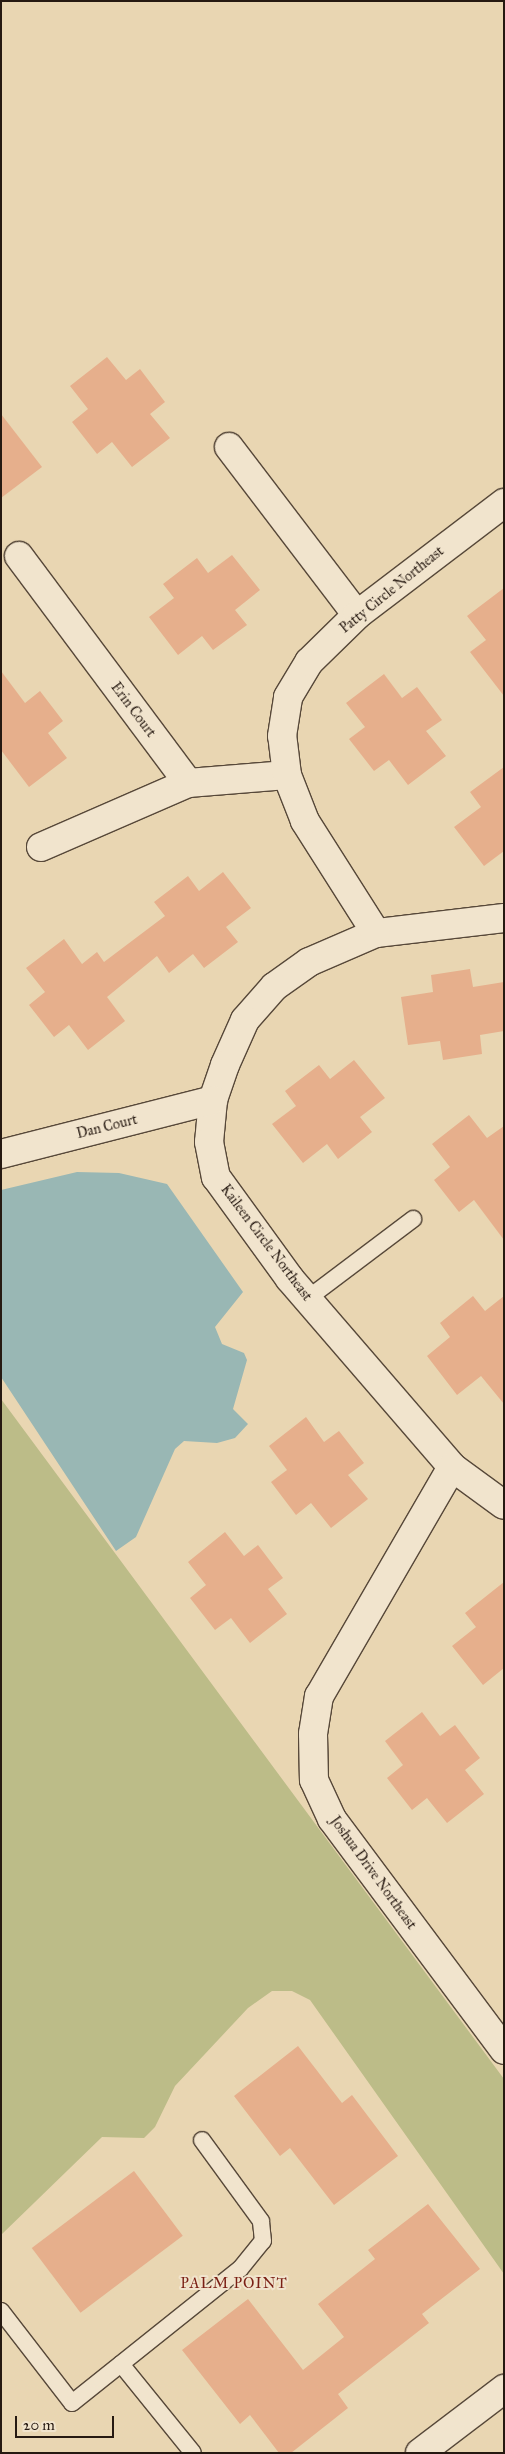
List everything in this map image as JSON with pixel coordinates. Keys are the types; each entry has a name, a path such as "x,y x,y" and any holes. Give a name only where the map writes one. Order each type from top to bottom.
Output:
{"street":[{"path":"229,447 357,615"},
{"name":"Patty Circle Northeast","path":"376,933 305,821 287,775 282,736 288,697 309,662 357,615 504,503"},
{"name":"Erin Court","path":"18,556 188,783"},
{"path":"41,847 188,783 287,775"},
{"name":"Kaileen Circle Northeast","path":"504,918 376,933 309,962 274,987 244,1020 213,1100 209,1142 216,1177 307,1299 452,1467 504,1505"},
{"name":"Dan Court","path":"1,1154 213,1100"},
{"name":"Joshua Drive Northeast","path":"452,1467 319,1696 313,1734 314,1780 332,1819 504,2050"},
{"path":"420,2453 504,2389"}],"lane":[{"path":"307,1299 413,1219"},
{"path":"1,2311 72,2403 240,2269 263,2241 261,2221 202,2140"},
{"path":"121,2364 193,2453"}],"green space":[{"path":"1,1399 504,2079 504,2274 310,2000 292,1991 272,1991 248,2008 175,2086 155,2127 144,2138 102,2137 1,2235"}],"water":[{"path":"77,1172 119,1173 167,1184 243,1292 215,1327 222,1344 244,1353 247,1360 233,1409 248,1424 235,1438 217,1443 184,1441 175,1449 136,1537 116,1551 1,1377 1,1190"}],"building":[{"path":"107,357 126,380 140,369 165,402 150,414 170,438 132,467 112,442 97,454 72,422 88,409 70,386"},
{"path":"1,414 42,467 1,498"},
{"path":"232,555 260,590 235,610 247,625 213,650 202,636 178,655 149,617 174,598 163,584 197,558 208,573"},
{"path":"504,588 504,696 470,652 486,640 467,616"},
{"path":"1,671 25,703 40,691 63,721 48,733 67,758 29,787 1,750"},
{"path":"384,674 402,698 417,687 442,720 426,731 446,756 408,785 389,760 374,771 349,739 365,727 346,703"},
{"path":"504,767 504,851 484,866 454,827 481,807 470,792"},
{"path":"223,872 251,908 226,927 238,942 204,968 193,954 169,973 157,956 107,997 125,1021 88,1050 69,1025 54,1037 29,1005 45,992 26,968 64,939 82,964 97,952 104,962 165,916 154,902 188,876 199,891"},
{"path":"470,969 473,987 504,982 504,1031 480,1035 482,1054 443,1060 440,1041 408,1045 401,997 433,992 431,975"},
{"path":"354,1060 385,1098 360,1117 372,1132 338,1159 327,1144 303,1163 272,1124 296,1106 285,1091 319,1065 330,1079"},
{"path":"469,1115 487,1138 504,1126 504,1240 474,1200 459,1212 434,1180 450,1167 432,1144"},
{"path":"473,1296 485,1311 504,1296 504,1404 481,1376 457,1395 427,1356 450,1337 440,1323"},
{"path":"306,1417 324,1442 339,1431 364,1463 348,1475 368,1499 331,1528 311,1503 296,1515 271,1482 287,1470 269,1446"},
{"path":"225,1532 244,1556 258,1545 283,1578 268,1589 287,1614 250,1643 231,1618 215,1630 190,1598 206,1585 188,1562"},
{"path":"504,1582 504,1668 483,1685 452,1646 476,1627 465,1613"},
{"path":"422,1712 440,1736 455,1725 480,1758 465,1770 484,1794 447,1823 427,1798 412,1810 387,1778 403,1765 385,1741"},
{"path":"298,2046 342,2103 352,2095 398,2156 334,2205 290,2148 280,2156 234,2096"},
{"path":"134,2171 183,2236 81,2313 32,2248"},
{"path":"428,2204 480,2269 422,2314 429,2323 338,2394 348,2408 291,2453 279,2453 250,2415 240,2424 182,2350 248,2299 303,2370 344,2337 318,2304 375,2259 368,2250"}],"district":[{"name":"PALM POINT","path":"234,2284"}]}
